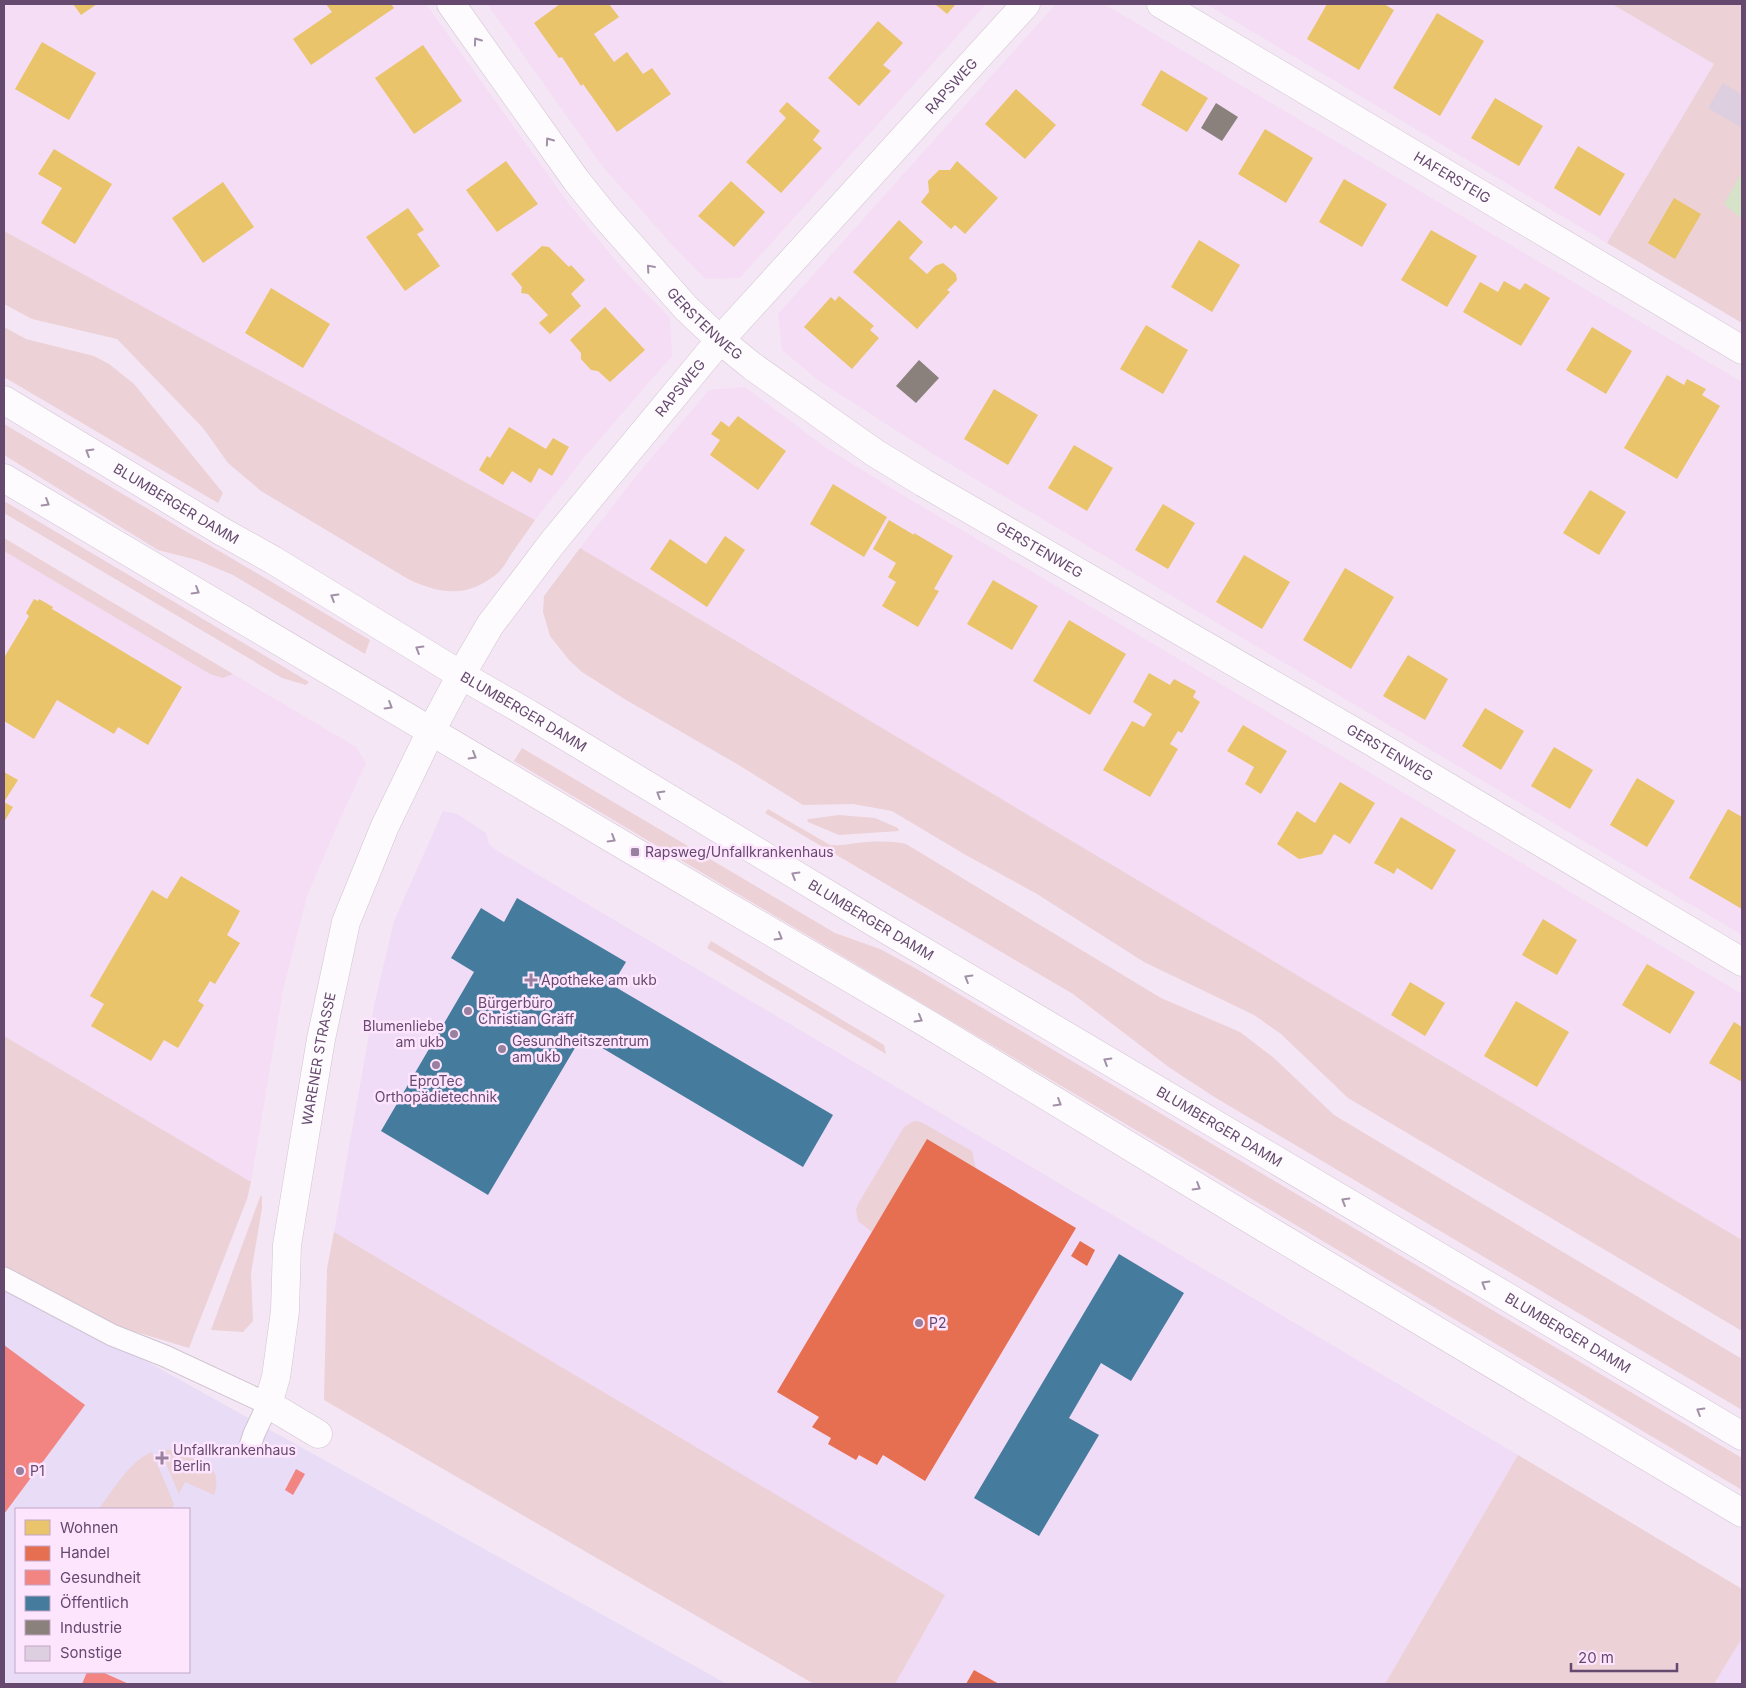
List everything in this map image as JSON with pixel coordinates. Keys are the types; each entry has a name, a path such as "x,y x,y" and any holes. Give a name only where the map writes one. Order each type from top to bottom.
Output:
{"main road":[{"name":"GERSTENWEG","path":"450,4 580,186 686,308 720,340 752,366 875,453 924,483 1374,743 1742,962"},
{"name":"RAPSWEG","path":"431,731 490,625 553,542 720,340 1026,4"},
{"name":"HAFERSTEIG","path":"1161,4 1742,350"},
{"name":"BLUMBERGER DAMM","path":"4,400 220,531 273,560 461,675 536,718 858,914 1742,1436"},
{"path":"4,478 928,1024 1276,1235 1742,1513"},
{"name":"WARENER STRASSE","path":"268,1404 276,1377 285,1311 287,1244 321,1039 346,922 385,826 431,731"},
{"path":"268,1404 318,1434"}],"lane":[{"path":"4,1278 112,1335 165,1356 268,1404 250,1446"}],"shaded area":[{"path":"7,4 426,4 569,204 621,267 670,318 672,356 586,455 535,520 4,231 4,8"},
{"path":"487,4 986,4 740,278 705,279 603,167"},
{"path":"1056,4 1104,4 1742,382 1742,935 928,451 818,380 782,350 778,314"},
{"path":"1206,4 1612,4 1714,64 1607,243"},
{"path":"1612,4 1742,4 1742,323 1607,243 1714,64"},
{"path":"1742,172 1742,219 1724,204"},
{"path":"4,231 535,520 500,570 477,586 466,590 444,591 408,579 261,491 228,463 203,428 117,339 32,319 4,304"},
{"path":"4,327 26,339 94,356 109,364 134,384 223,493 218,503 4,377"},
{"path":"745,387 825,447 901,494 1742,994 1742,1240 580,548 636,476 709,390"},
{"path":"4,424 370,640 365,654 233,575 197,560 158,550 4,455"},
{"path":"4,501 309,682 306,685 282,678 4,513"},
{"path":"4,538 233,674 223,678 210,674 4,551"},
{"path":"580,548 1742,1240 1742,1331 1348,1098 1281,1034 1254,1015 1144,962 1037,894 964,854 892,811 853,804 803,805 582,672 569,660 550,636 543,612 544,596"},
{"path":"4,551 210,674 223,678 233,674 356,747 366,763 307,896 283,990 251,1182 4,1036"},
{"path":"522,748 835,933 880,949 915,968 1742,1458 1742,1490 514,761"},
{"path":"768,809 830,845 864,842 906,844 1161,998 1240,1032 1274,1058 1334,1115 1742,1359 1742,1410 1216,1098 1170,1068 1073,994 765,813"},
{"path":"443,811 457,814 486,833 489,844 496,850 1518,1455 1385,1684 895,1684 944,1595 334,1232 374,1006 394,921"},
{"path":"839,815 875,818 898,828 899,831 839,835 807,820"},
{"path":"711,941 884,1045 886,1054 707,948"},
{"path":"4,1036 251,1182 247,1199 189,1348 103,1322 4,1268"},
{"path":"914,1121 921,1122 972,1151 976,1169 927,1140 872,1232 858,1221 856,1210 858,1204 904,1127"},
{"path":"262,1195 262,1208 251,1273 253,1321 243,1332 211,1330 260,1197"},
{"path":"334,1232 945,1595 895,1684 814,1684 324,1400 327,1269"},
{"name":"Unfallkrankenhaus Berlin","path":"4,1291 137,1356 727,1684 4,1684"},
{"path":"160,1450 177,1452 209,1466 214,1472 216,1479 214,1495 185,1482 179,1494"},
{"path":"152,1452 174,1504 172,1508 100,1508 129,1469 144,1456"},
{"path":"1518,1455 1742,1589 1742,1638 1714,1684 1385,1684"},
{"path":"1742,1638 1742,1684 1714,1684"}],"building: Wohnen":[{"path":"73,4 97,4 81,15"},
{"path":"326,4 391,4 394,8 311,65 293,39 332,12"},
{"path":"560,4 609,4 619,17 594,34 614,62 627,52 643,74 652,68 671,94 617,132 583,84 581,86 562,57 559,58 534,23"},
{"path":"935,4 956,4 947,14"},
{"path":"1327,4 1384,4 1394,10 1359,70 1307,39"},
{"path":"1437,13 1484,41 1440,116 1393,88"},
{"path":"878,21 903,43 883,65 891,71 859,106 828,78"},
{"path":"42,42 96,73 69,120 15,89"},
{"path":"423,45 462,101 414,134 375,78"},
{"path":"1161,70 1208,98 1187,132 1141,105"},
{"path":"1016,89 1056,125 1025,159 985,124"},
{"path":"1495,98 1543,126 1519,166 1471,138"},
{"path":"787,102 820,131 813,140 822,148 781,193 746,162 786,118 779,111"},
{"path":"1265,129 1313,158 1286,203 1238,174"},
{"path":"1578,146 1625,174 1600,216 1554,188"},
{"path":"54,149 112,184 75,244 41,223 62,188 38,174"},
{"path":"506,161 538,204 497,232 466,190"},
{"path":"957,161 998,198 965,234 955,225 951,229 921,202 929,192 928,181 939,170 950,170"},
{"path":"1344,179 1387,204 1362,247 1319,222"},
{"path":"731,181 765,212 734,247 698,216"},
{"path":"223,182 254,227 203,263 172,218"},
{"path":"1674,198 1701,214 1675,259 1648,243"},
{"path":"408,208 424,230 417,234 440,266 405,291 366,237"},
{"path":"899,220 923,242 909,258 927,274 935,266 943,263 956,274 957,280 947,290 950,292 917,329 853,272"},
{"path":"1431,230 1477,256 1447,307 1401,280"},
{"path":"1199,240 1240,265 1212,312 1171,287"},
{"path":"542,246 549,247 569,267 571,265 585,280 571,294 581,306 550,334 539,323 548,315 528,294 521,293 522,287 511,274"},
{"path":"1504,281 1520,290 1525,283 1550,298 1521,346 1463,312 1480,282 1498,292"},
{"path":"271,288 330,324 303,368 245,333"},
{"path":"839,296 874,326 870,330 879,338 852,369 804,327 831,297 835,301"},
{"path":"605,307 645,350 610,382 598,371 591,370 581,359 581,353 570,340"},
{"path":"1146,325 1188,350 1163,394 1120,369"},
{"path":"1592,327 1632,351 1606,394 1566,370"},
{"path":"1667,375 1684,385 1687,379 1706,389 1702,395 1720,406 1677,479 1624,448"},
{"path":"994,389 1038,415 1008,465 964,439"},
{"path":"738,416 786,451 758,490 710,455 720,440 711,434 721,421 729,427"},
{"path":"509,427 546,449 553,438 569,447 552,476 539,468 531,483 512,471 503,485 479,470 487,456 490,458"},
{"path":"1074,445 1113,468 1087,511 1048,488"},
{"path":"833,484 887,517 864,557 810,524"},
{"path":"1590,490 1626,512 1599,555 1563,533"},
{"path":"1163,504 1195,523 1168,569 1135,550"},
{"path":"889,520 953,556 934,589 939,591 918,627 882,606 896,582 888,577 896,563 873,549"},
{"path":"725,536 745,550 707,607 650,569 670,539 706,564"},
{"path":"1244,555 1290,582 1262,629 1216,602"},
{"path":"1345,568 1394,597 1351,669 1303,640"},
{"path":"993,580 1038,606 1012,650 967,624"},
{"path":"34,599 38,601 39,599 53,607 52,609 182,687 148,745 118,727 114,734 57,700 34,739 4,721 4,655 29,616 26,613"},
{"path":"1069,620 1126,654 1090,715 1033,681"},
{"path":"1408,655 1448,679 1425,720 1383,696"},
{"path":"1149,673 1170,685 1174,679 1196,691 1193,697 1200,702 1182,733 1178,731 1170,744 1178,749 1150,797 1103,770 1132,721 1144,727 1152,714 1133,702"},
{"path":"1485,708 1524,731 1501,770 1462,746"},
{"path":"1243,725 1287,751 1261,794 1245,784 1254,767 1227,751"},
{"path":"1554,747 1593,770 1570,809 1531,786"},
{"path":"4,772 18,780 4,802"},
{"path":"1637,778 1675,801 1647,847 1610,825"},
{"path":"1340,782 1375,803 1350,844 1334,834 1322,854 1299,859 1277,844 1297,811 1315,823"},
{"path":"4,802 13,807 4,822"},
{"path":"1728,809 1742,817 1742,909 1689,878"},
{"path":"1401,817 1456,850 1432,890 1397,868 1394,874 1374,863"},
{"path":"181,876 240,911 227,935 240,943 215,984 210,981 198,1001 204,1005 178,1048 164,1040 151,1061 91,1026 104,1004 90,996 152,890 167,899"},
{"path":"1543,919 1577,940 1557,975 1522,955"},
{"path":"1647,964 1695,992 1670,1034 1622,1005"},
{"path":"1410,982 1445,1003 1425,1036 1391,1015"},
{"path":"1516,1001 1569,1032 1537,1087 1484,1056"},
{"path":"1734,1022 1742,1027 1742,1082 1709,1063"}],"building: Handel":[{"name":"P2","path":"927,1139 1076,1228 925,1481 883,1455 877,1465 859,1455 856,1460 828,1444 831,1438 812,1427 819,1417 777,1392"},
{"path":"1080,1241 1095,1250 1087,1266 1071,1256"},
{"path":"974,1670 999,1684 966,1684"}],"building: Gesundheit":[{"name":"P1","path":"4,1345 85,1405 4,1514"},
{"path":"296,1469 305,1474 293,1495 285,1490"},
{"path":"87,1673 104,1673 129,1684 82,1684"}],"building: Öffentlich":[{"name":"Gesundheitszentrum am ukb","path":"517,898 626,962 612,985 833,1115 803,1167 582,1036 488,1195 381,1131 474,972 451,958 481,908 504,922"},
{"path":"1119,1254 1184,1293 1131,1381 1101,1363 1069,1418 1099,1435 1039,1536 974,1498"}],"building: Industrie":[{"path":"1216,103 1238,117 1222,141 1201,128"},
{"path":"919,360 939,378 916,403 896,386"}],"building: Sonstige":[{"path":"1723,83 1742,95 1742,128 1708,108"}],"place":[{"name":"Rapsweg/Unfallkrankenhaus","path":"635,852"},
{"name":"Apotheke am ukb","path":"531,980"},
{"name":"Bürgerbüro Christian Gräff","path":"468,1011"},
{"name":"Blumenliebe am ukb","path":"454,1034"},
{"name":"Gesundheitszentrum am ukb","path":"502,1049"},
{"name":"EproTec Orthopädietechnik","path":"436,1065"},
{"name":"P2","path":"919,1323"},
{"name":"Unfallkrankenhaus Berlin","path":"162,1458"},
{"name":"P1","path":"20,1471"}]}
